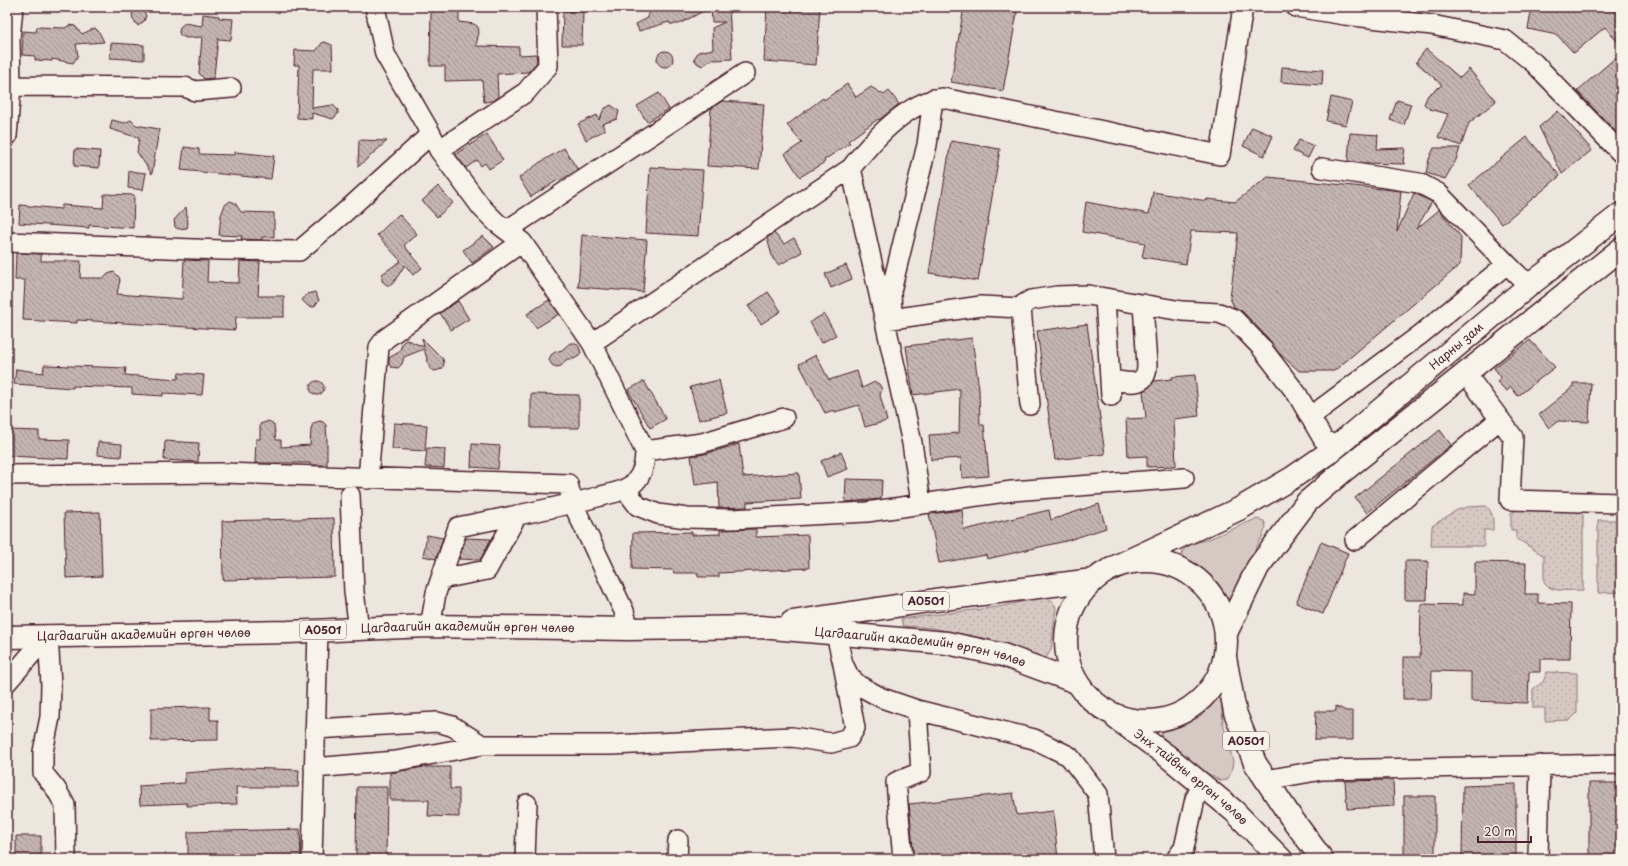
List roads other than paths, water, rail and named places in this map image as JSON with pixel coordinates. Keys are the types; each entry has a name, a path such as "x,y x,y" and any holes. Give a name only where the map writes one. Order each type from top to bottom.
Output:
{"main road":[{"name":"Нарны зам","path":"1118,566 1239,509 1292,478 1336,447 1531,284 1621,214"},
{"path":"1226,633 1258,567 1307,502 1341,473 1621,249"},
{"name":"A0501","path":"1225,657 1217,679 1202,698 1183,712 1161,720 1138,721 1115,715 1095,703 1076,682 1067,656 1066,628 1076,602 1093,580 1118,566 1141,561 1166,563 1188,573 1207,588 1220,609 1226,633 1225,657 1235,712 1255,763 1290,816 1322,859"},
{"name":"Цагдаагийн академийн өргөн чөлөө","path":"760,627 935,600 1093,580"},
{"name":"Цагдаагийн академийн өргөн чөлөө","path":"7,637 428,626 629,629 760,627 947,643 1003,655 1076,682"},
{"name":"Энх тайвны өргөн чөлөө","path":"1095,703 1166,755 1203,786 1234,812 1281,859"}],"street":[{"path":"7,136 11,86 9,39 13,7"},
{"path":"375,7 385,54 435,142 482,208 497,223 522,242 592,343 645,451 644,462 640,475 634,483 625,489 573,504 458,527 441,578 428,626"},
{"path":"7,242 221,250 299,251 345,212 435,142 526,92 548,66 546,7"},
{"path":"592,343 851,168 866,148 880,134 918,105 933,99 950,100 1220,155 1244,7"},
{"path":"1296,7 1345,15 1432,25 1505,40 1534,63 1621,153"},
{"path":"508,230 745,73"},
{"path":"11,86 185,87 195,91 231,88"},
{"path":"889,319 892,291 927,145 933,99"},
{"path":"851,168 889,319 912,443 921,503"},
{"path":"1322,168 1419,183 1438,193 1520,277 1531,284"},
{"path":"368,479 379,347 385,339 522,242"},
{"path":"1310,417 1420,335 1507,264"},
{"path":"1030,405 1021,308 1024,304 1031,300 1057,296 1088,295 1182,311 1219,313 1234,319 1260,346 1297,394 1323,439 1336,447"},
{"path":"1105,298 1110,388 1136,383 1144,378 1147,372 1143,304"},
{"path":"889,319 981,306 1021,308"},
{"path":"1466,374 1513,437 1510,500 1621,503"},
{"path":"645,451 702,442 784,418"},
{"path":"1356,540 1500,419"},
{"path":"7,475 223,474 568,484 573,504 619,598 629,629"},
{"path":"625,489 638,506 658,514 687,518 732,519 867,512 1012,491 1184,478"},
{"path":"350,494 354,592 359,629"},
{"path":"441,578 488,570 517,515"},
{"path":"312,859 318,630"},
{"path":"314,768 396,761 482,745 611,745 792,737 831,743 849,738 855,728 836,634"},
{"path":"7,682 48,636"},
{"path":"48,636 51,686 50,717 43,752 44,773 56,789 65,805 66,859"},
{"path":"842,664 849,676 858,685 882,698 917,710 1034,739 1069,756 1098,794 1104,859"},
{"path":"903,859 896,782 920,772 917,710"},
{"path":"315,729 438,722 452,726 482,745"},
{"path":"1266,780 1322,770 1621,764"},
{"path":"1538,859 1540,765"},
{"path":"1176,859 1184,848 1195,799 1203,786"},
{"path":"525,859 528,804"},
{"path":"677,859 678,840"}]}
